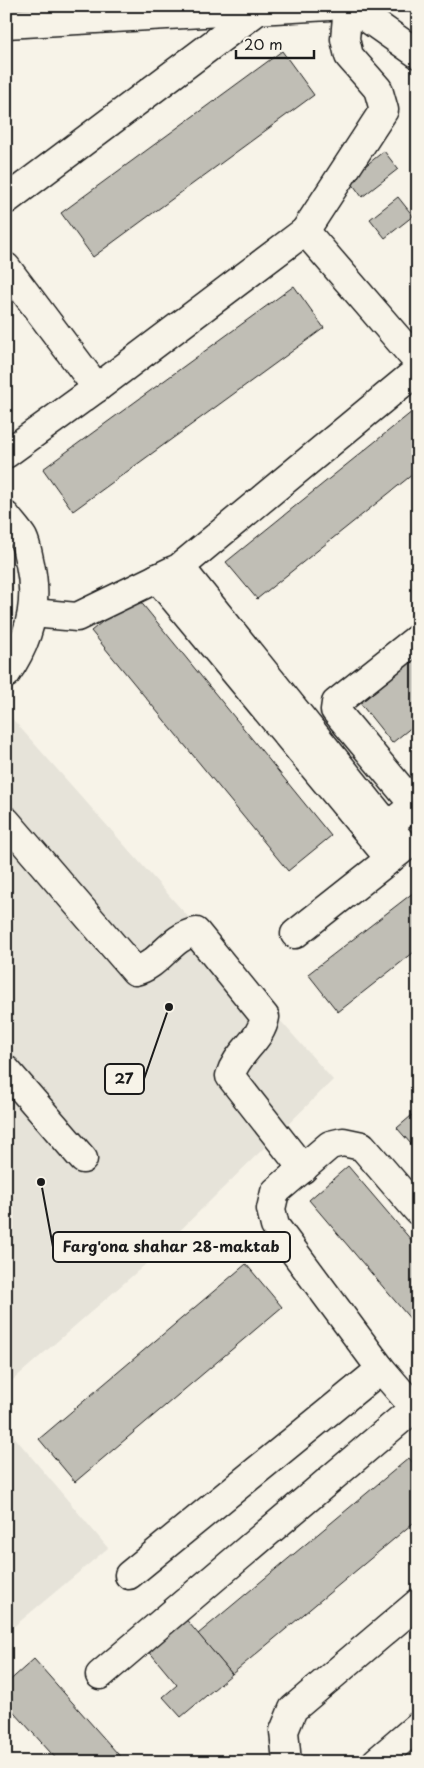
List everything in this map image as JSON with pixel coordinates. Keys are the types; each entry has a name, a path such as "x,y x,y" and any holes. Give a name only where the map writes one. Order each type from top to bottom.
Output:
{"street":[{"path":"6,24 330,6"},
{"path":"6,454 306,231 384,110 378,89 350,56 345,39 349,6 418,54"},
{"path":"6,200 257,11"},
{"path":"306,231 418,362"},
{"path":"6,267 97,388"},
{"path":"33,613 77,617 169,573 418,370"},
{"path":"6,516 23,538 34,594 33,613 23,642 6,674"},
{"path":"169,573 400,842"},
{"path":"294,934 400,842 410,800 335,710 336,703 418,638"},
{"path":"6,820 135,971 144,969 186,934 196,932 265,1017 263,1028 233,1066 230,1076 303,1168"},
{"path":"6,1070 83,1159"},
{"path":"100,1675 416,1410 381,1369 275,1226 271,1208 275,1192 330,1145 343,1142 362,1146 418,1211"},
{"path":"129,1575 381,1369"},
{"path":"287,1762 284,1731 293,1709 418,1603"},
{"path":"376,1762 418,1726"}],"shaded area":[{"path":"8,714 333,1080 147,1263 6,1386 6,715"},
{"path":"6,1427 108,1548 6,1633"}],"building":[{"path":"402,6 418,6 418,18"},
{"path":"282,51 314,95 93,257 61,213"},
{"path":"384,151 398,169 362,197 349,179"},
{"path":"398,197 413,216 385,238 370,219"},
{"path":"294,286 324,328 73,511 43,469"},
{"path":"418,407 418,470 257,599 226,562"},
{"path":"135,595 331,836 288,871 91,631"},
{"path":"418,656 418,722 392,743 360,703"},
{"path":"418,889 418,949 338,1012 308,974"},
{"path":"418,1110 418,1152 397,1128"},
{"path":"348,1166 418,1248 418,1328 309,1200"},
{"path":"246,1264 282,1307 75,1482 39,1439"},
{"path":"409,1458 418,1469 418,1519 232,1674 198,1634"},
{"path":"184,1617 232,1674 181,1717 163,1697 177,1685 147,1649"},
{"path":"34,1659 125,1762 59,1762 6,1703 6,1684"}],"place":[{"name":"27","path":"169,1007"},
{"name":"Farg'ona shahar 28-maktab","path":"41,1182"}]}
